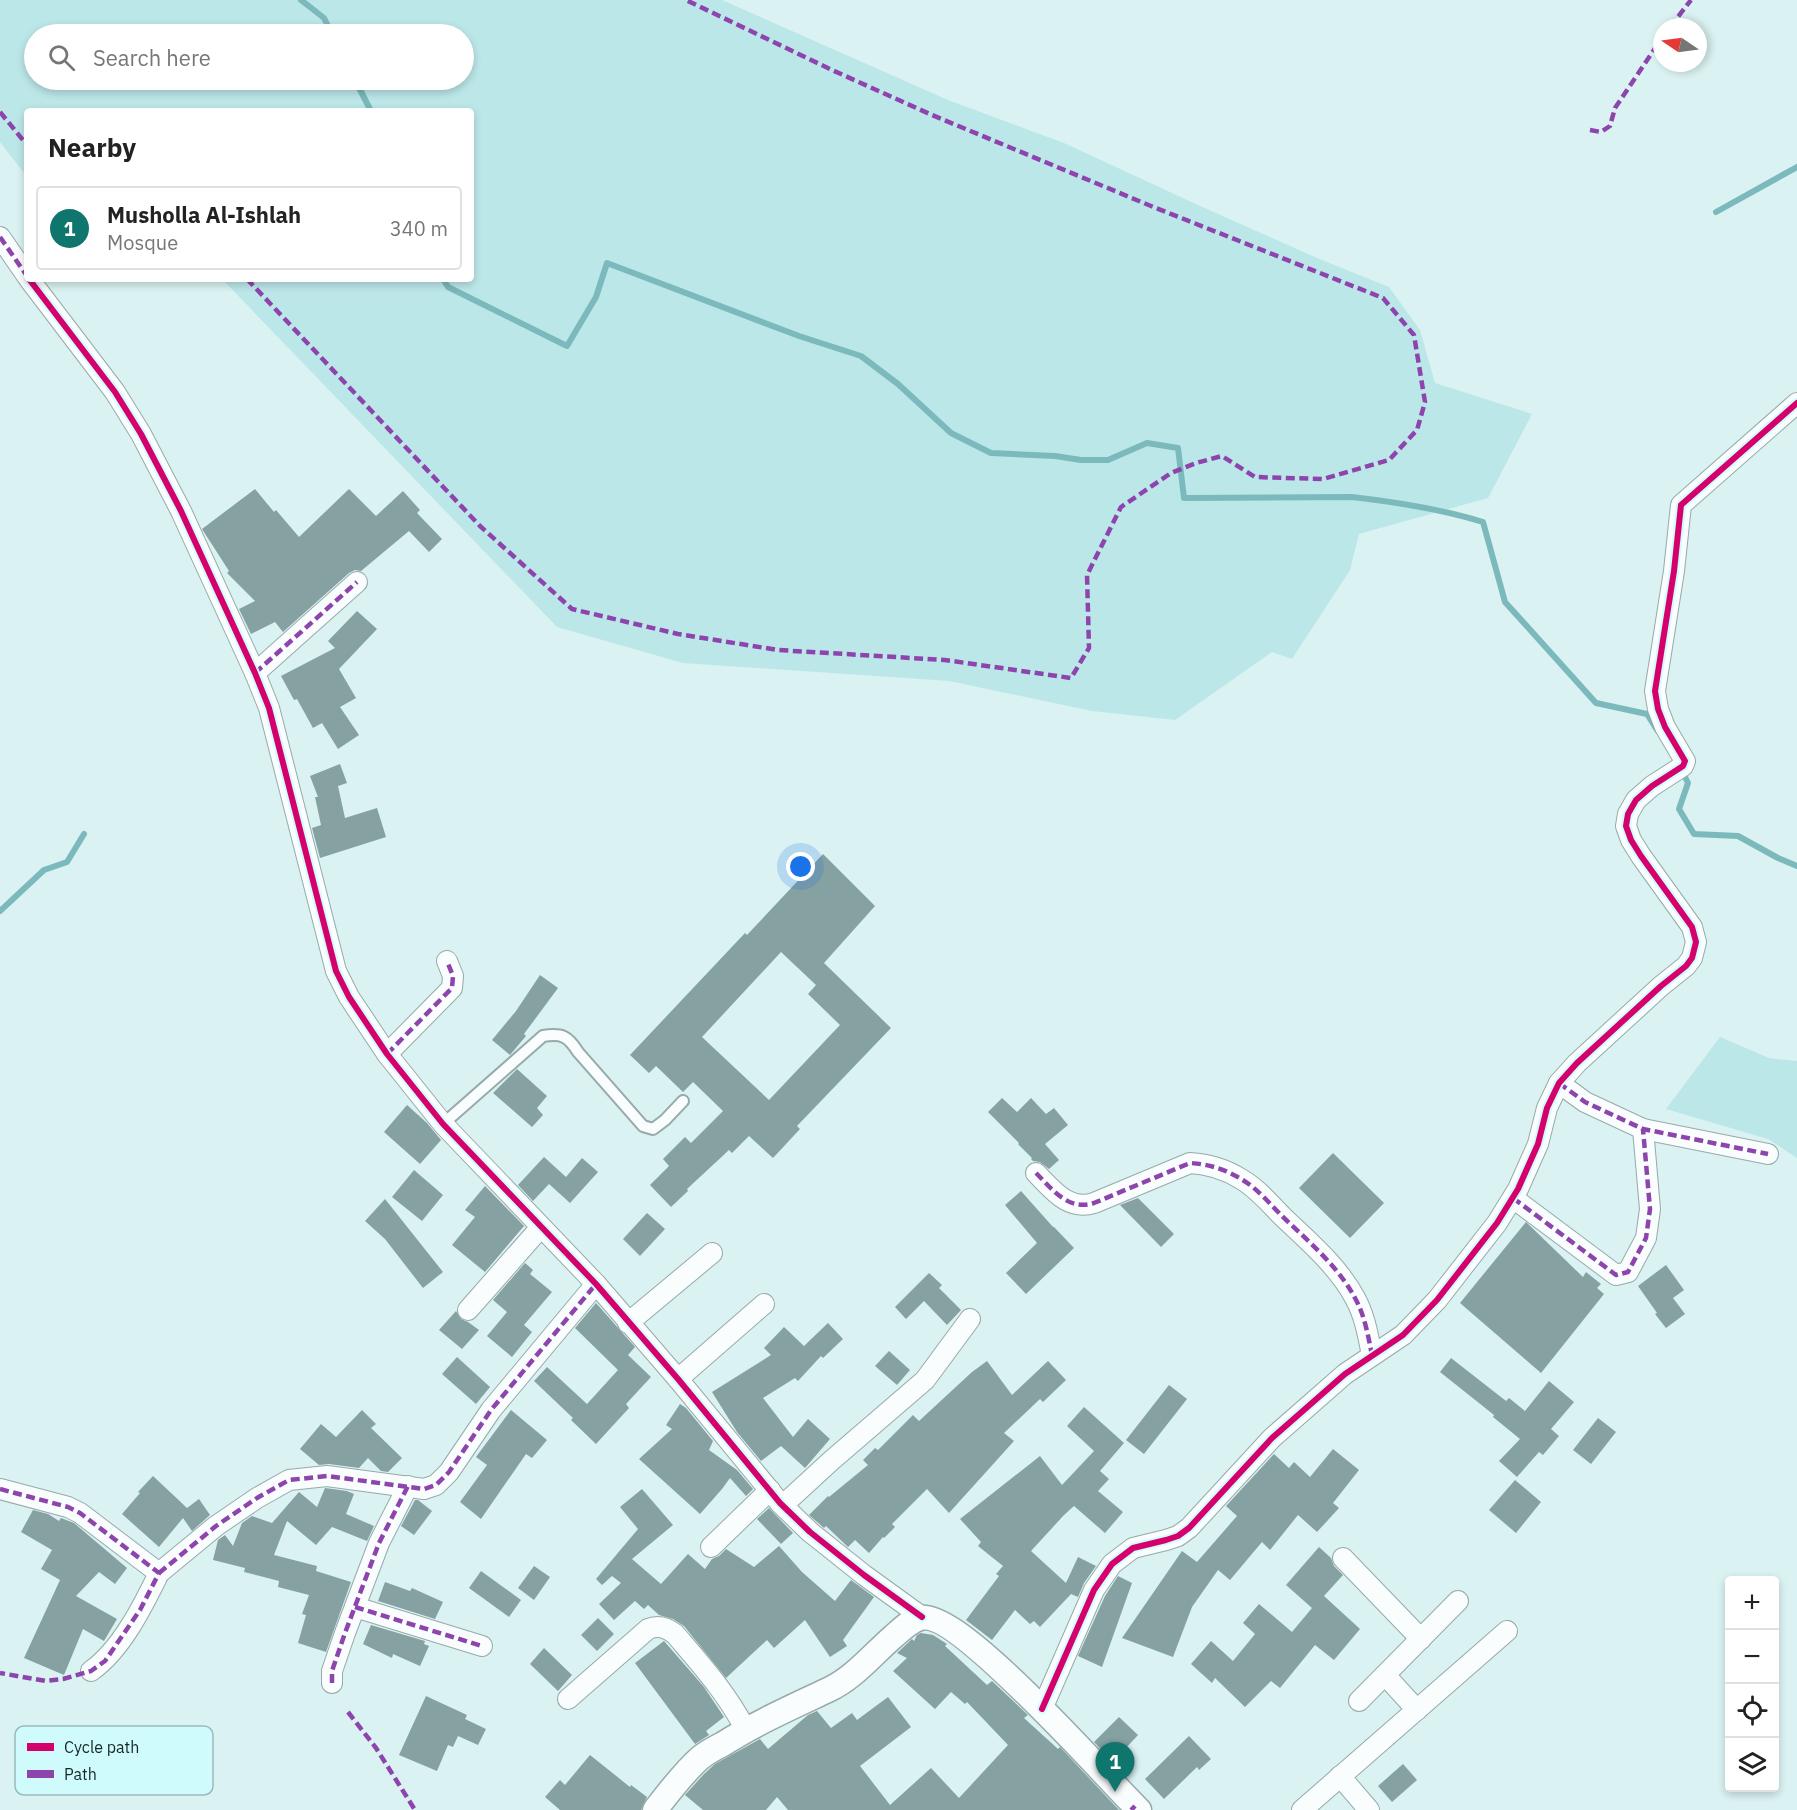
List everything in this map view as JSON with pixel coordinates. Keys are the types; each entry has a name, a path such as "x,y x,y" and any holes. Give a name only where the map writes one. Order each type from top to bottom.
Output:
{"street":[{"path":"0,237 24,271"},
{"path":"32,282 115,393 141,434 181,511 269,708 336,971 349,997 387,1054 443,1124 596,1284 783,1505 810,1532 864,1575 922,1617 933,1619 950,1627 972,1642 1042,1709 1135,1809"},
{"path":"1042,1709 1094,1590 1112,1564 1133,1548 1178,1536 1189,1528 1272,1438 1346,1374 1403,1335 1437,1300 1497,1223 1513,1198 1538,1144 1547,1108 1559,1083 1577,1063 1652,993 1686,966 1692,958 1696,947 1692,927 1641,856 1627,830 1626,821 1631,808 1652,786 1685,763 1685,758 1665,726 1658,709 1655,691 1674,571 1681,505 1797,403"},
{"path":"255,673 357,582"},
{"path":"387,1054 452,988 453,976 447,961"},
{"path":"1559,1083 1585,1102 1643,1129 1768,1154"},
{"path":"1513,1198 1616,1275 1628,1272 1646,1238 1650,1209 1643,1129"},
{"path":"1036,1173 1064,1200 1077,1205 1094,1203 1190,1163 1207,1164 1243,1180 1315,1248 1347,1285 1365,1320 1372,1355"},
{"path":"468,1310 541,1227"},
{"path":"628,1323 712,1253"},
{"path":"91,1671 105,1661 123,1636 140,1610 159,1573 216,1526 257,1498 290,1480 327,1476 424,1489 436,1485 449,1472 490,1410 596,1284"},
{"path":"678,1379 764,1304"},
{"path":"783,1505 925,1380 970,1319"},
{"path":"332,1683 332,1671 379,1544 408,1486"},
{"path":"0,1489 68,1507 80,1513 159,1573"},
{"path":"711,1547 770,1490"},
{"path":"1343,1558 1421,1639"},
{"path":"1359,1701 1458,1601"},
{"path":"355,1607 482,1646"},
{"path":"656,1810 670,1790 700,1758 746,1730 832,1688 857,1670 909,1623 922,1617"},
{"path":"568,1699 648,1629 663,1627 675,1634 711,1676 731,1703 746,1730"},
{"path":"1302,1810 1507,1631"},
{"path":"1385,1675 1417,1710"},
{"path":"1340,1776 1369,1810"}],"lane":[{"path":"443,1124 543,1036 554,1034 564,1036 571,1041 643,1126 653,1129 683,1101"}],"shaded area":[{"path":"0,0 722,0 948,100 1064,143 1317,258 1389,287 1420,330 1435,383 1532,414 1488,498 1359,534 1350,570 1292,659 1272,652 1175,720 1092,711 949,681 683,663 557,627 225,282 474,282 474,108 24,108 24,173 0,142"},
{"path":"1720,1037 1769,1058 1797,1061 1797,1158 1768,1139 1666,1109"}],"building":[{"path":"255,489 299,537 349,489 376,516 403,491 420,510 417,513 442,539 429,552 409,531 361,571 355,570 349,573 283,632 275,622 251,634 239,609 255,601 227,573 229,571 202,529"},
{"path":"357,611 377,629 339,669 356,698 340,707 359,735 338,749 322,723 313,728 281,676 335,648 328,641"},
{"path":"340,764 347,783 338,786 345,818 377,808 386,837 320,858 312,828 321,825 315,797 318,797 310,776"},
{"path":"823,854 875,906 824,963 891,1028 797,1126 800,1129 773,1158 749,1136 732,1153 729,1150 671,1207 650,1185 669,1166 663,1159 685,1137 691,1143 723,1111 693,1082 683,1092 656,1066 649,1073 630,1055 745,933 747,935","holes":["781,952 816,985 808,994 840,1025 769,1100 702,1037"]},
{"path":"540,975 558,988 524,1034 526,1036 510,1055 492,1040 516,1011"},
{"path":"517,1069 547,1096 537,1108 543,1115 532,1127 493,1093"},
{"path":"1002,1098 1017,1112 1031,1098 1046,1114 1054,1108 1068,1125 1045,1144 1059,1160 1049,1169 1040,1162 1033,1161 1019,1143 988,1112"},
{"path":"407,1105 427,1123 441,1140 420,1164 384,1132"},
{"path":"1333,1153 1384,1203 1350,1238 1299,1188"},
{"path":"544,1157 566,1177 582,1158 598,1172 570,1203 549,1184 533,1201 518,1185"},
{"path":"414,1170 443,1195 422,1221 392,1197"},
{"path":"485,1186 524,1226 485,1272 452,1245 475,1217 465,1210"},
{"path":"1021,1191 1074,1248 1026,1294 1006,1273 1037,1243 1005,1205"},
{"path":"1138,1198 1174,1234 1161,1247 1120,1205"},
{"path":"385,1199 443,1272 423,1288 385,1239 365,1221"},
{"path":"647,1213 665,1229 640,1256 623,1239"},
{"path":"1526,1222 1583,1277 1586,1272 1601,1284 1597,1288 1604,1294 1541,1373 1460,1303"},
{"path":"525,1263 533,1270 530,1274 552,1292 524,1325 532,1332 512,1357 487,1336 507,1312 493,1300"},
{"path":"1666,1265 1684,1290 1673,1298 1685,1314 1666,1328 1638,1286"},
{"path":"929,1273 942,1285 939,1288 961,1310 947,1325 924,1301 906,1319 895,1307"},
{"path":"596,1303 635,1347 628,1355 651,1377 626,1404 629,1408 596,1444 571,1420 573,1418 534,1381 547,1367 587,1404 618,1370 575,1328"},
{"path":"456,1311 461,1319 479,1330 462,1349 439,1330"},
{"path":"828,1323 843,1339 823,1358 821,1356 798,1381 795,1378 763,1398 793,1437 808,1419 830,1439 805,1468 781,1446 761,1461 737,1432 712,1392 771,1355 764,1348 784,1327 804,1346"},
{"path":"889,1351 910,1370 897,1385 875,1366"},
{"path":"457,1357 490,1387 476,1404 442,1374"},
{"path":"1451,1358 1506,1401 1509,1398 1525,1411 1549,1381 1574,1402 1551,1429 1559,1436 1543,1455 1539,1452 1517,1477 1499,1461 1520,1439 1440,1372"},
{"path":"987,1361 1012,1395 1048,1361 1066,1380 1043,1402 1040,1399 1004,1433 1014,1441 949,1513 927,1489 892,1524 895,1527 869,1553 855,1540 848,1547 826,1526 824,1528 809,1515 828,1496 868,1465 863,1460 875,1448 878,1450 913,1415 919,1421"},
{"path":"1169,1385 1187,1399 1144,1454 1126,1440"},
{"path":"680,1404 686,1408 713,1441 709,1450 737,1470 753,1489 746,1496 730,1478 700,1514 639,1459 672,1429 666,1425"},
{"path":"1084,1407 1124,1443 1100,1471 1109,1479 1098,1491 1123,1512 1105,1533 1074,1506 1064,1515 1031,1551 1066,1583 1078,1557 1096,1566 1084,1583 1078,1597 1071,1594 1040,1627 1034,1621 1030,1624 1015,1610 992,1640 966,1620 999,1576 996,1574 1003,1566 978,1546 981,1542 960,1519 1040,1456 1062,1485 1094,1451 1067,1426"},
{"path":"362,1410 376,1424 371,1428 402,1458 388,1472 381,1471 368,1458 359,1468 319,1465 300,1449 321,1424 336,1437"},
{"path":"511,1410 547,1440 532,1458 526,1454 481,1519 460,1502 487,1465 476,1457"},
{"path":"1598,1418 1616,1432 1591,1464 1573,1450"},
{"path":"1333,1449 1359,1470 1333,1503 1339,1508 1317,1532 1298,1515 1270,1550 1262,1542 1230,1580 1218,1570 1192,1607 1173,1657 1122,1638 1182,1551 1197,1562 1237,1516 1226,1506 1274,1454 1289,1468 1294,1462 1310,1477"},
{"path":"153,1476 187,1508 199,1499 210,1515 192,1531 183,1518 159,1547 122,1514"},
{"path":"1515,1480 1541,1502 1516,1533 1489,1510"},
{"path":"325,1488 354,1494 346,1514 374,1526 367,1541 332,1527 316,1545 287,1521 274,1555 317,1566 316,1571 351,1582 326,1652 298,1643 306,1615 302,1614 309,1595 278,1587 279,1581 244,1572 245,1568 213,1560 218,1540 225,1535 233,1546 242,1523 252,1516 272,1523 299,1492 317,1507"},
{"path":"642,1489 673,1525 632,1559 661,1584 688,1554 705,1569 712,1559 726,1549 754,1567 779,1546 802,1572 835,1601 851,1580 874,1597 843,1640 847,1646 830,1657 805,1620 774,1648 767,1640 726,1678 684,1626 673,1619 659,1615 648,1605 644,1609 635,1601 614,1620 599,1604 621,1583 612,1576 602,1585 596,1579 638,1529 620,1507"},
{"path":"415,1500 432,1511 414,1535 401,1526"},
{"path":"769,1508 793,1533 781,1544 757,1519"},
{"path":"33,1510 48,1514 59,1521 61,1518 74,1523 127,1568 115,1584 99,1572 76,1596 117,1619 104,1641 83,1629 64,1675 24,1658 60,1580 41,1569 52,1550 21,1532"},
{"path":"1319,1547 1331,1558 1334,1566 1343,1575 1324,1596 1360,1629 1334,1660 1315,1645 1280,1688 1271,1681 1245,1707 1215,1678 1212,1683 1191,1664 1211,1641 1233,1661 1255,1634 1243,1623 1259,1604 1292,1632 1312,1608 1286,1585"},
{"path":"534,1566 550,1577 534,1600 518,1588"},
{"path":"481,1571 521,1600 509,1617 469,1588"},
{"path":"1118,1576 1132,1583 1102,1667 1078,1656 1105,1596"},
{"path":"385,1582 410,1591 412,1588 443,1602 435,1619 378,1601"},
{"path":"598,1618 614,1634 597,1651 581,1635"},
{"path":"371,1625 425,1641 424,1644 429,1646 420,1666 393,1654 392,1658 363,1644"},
{"path":"921,1633 933,1635 947,1644 945,1646 987,1685 992,1681 1028,1715 1024,1718 1058,1749 1060,1747 1119,1810 788,1810 777,1797 766,1810 703,1810 685,1795 715,1764 760,1739 768,1749 808,1715 817,1711 831,1728 852,1713 857,1720 888,1697 911,1727 860,1766 890,1805 931,1768 959,1798 1008,1745 967,1702 965,1704 951,1692 935,1709 893,1671 907,1658 897,1653"},
{"path":"664,1641 704,1687 724,1717 706,1731 709,1735 695,1744 635,1663"},
{"path":"544,1648 572,1675 558,1691 530,1664"},
{"path":"426,1696 467,1715 465,1719 486,1729 478,1745 458,1736 453,1747 448,1745 437,1771 399,1755"},
{"path":"1119,1717 1138,1735 1113,1762 1094,1742"},
{"path":"1189,1736 1211,1759 1199,1770 1197,1767 1164,1799 1145,1779"},
{"path":"590,1755 630,1787 631,1785 647,1797 641,1810 560,1810 545,1797 560,1780 565,1785"},
{"path":"1403,1764 1417,1780 1392,1802 1378,1786"}],"waterway":[{"path":"301,0 324,18 327,24"},
{"path":"360,90 369,108"},
{"path":"1716,212 1797,167"},
{"path":"445,282 448,287 567,346 596,297 607,263 799,336 861,356 898,384 951,433 991,453 1108,460 1147,443 1178,448 1184,498 1352,497 1418,506 1483,522 1505,602 1596,703 1647,714 1657,730"},
{"path":"1681,769 1688,783 1679,809 1694,834 1738,836 1797,866"},
{"path":"0,911 44,870 67,862 84,834"}],"marked path":[{"path":"250,282 480,526 572,609 678,634 778,650 945,660 1071,678 1089,648 1087,575 1121,507 1171,473 1222,456 1255,477 1323,479 1389,460 1417,430 1425,402 1414,335 1383,298 1151,206 932,115 686,0"},
{"path":"1677,18 1691,0"},
{"path":"1590,130 1601,132 1610,126 1615,108 1653,51"},
{"path":"0,112 24,141"},
{"path":"0,237 24,272"},
{"path":"255,673 357,582"},
{"path":"387,1054 452,988 453,976 447,961"},
{"path":"1559,1083 1585,1102 1643,1129 1768,1154"},
{"path":"1513,1198 1616,1275 1628,1272 1646,1238 1650,1209 1643,1129"},
{"path":"1036,1173 1069,1202 1085,1205 1190,1163 1216,1168 1235,1175 1263,1196 1340,1275 1361,1312 1372,1355"},
{"path":"159,1573 216,1526 257,1498 289,1480 327,1476 424,1489 436,1485 449,1472 491,1410 596,1284"},
{"path":"332,1683 332,1671 379,1543 408,1486"},
{"path":"0,1489 68,1507 80,1513 159,1573 140,1610 105,1661 91,1671 46,1681 0,1673"},
{"path":"355,1607 482,1646"},
{"path":"348,1712 376,1748 415,1810"},
{"path":"1131,1810 1135,1806"}],"cycle path":[{"path":"31,282 115,392 141,434 181,511 269,708 336,971 349,997 387,1054 443,1124 596,1284 780,1503 810,1532 922,1617"},
{"path":"1042,1709 1094,1590 1112,1564 1133,1548 1178,1536 1189,1528 1272,1438 1345,1374 1403,1335 1437,1300 1497,1223 1518,1189 1538,1144 1547,1108 1559,1083 1577,1063 1686,966 1692,958 1696,942 1692,927 1641,856 1626,826 1628,814 1636,800 1652,786 1683,766 1685,761 1665,727 1658,709 1655,691 1674,571 1681,505 1797,403"}],"place":[{"name":"Musholla Al-Ishlah","path":"1115,1792"}]}
